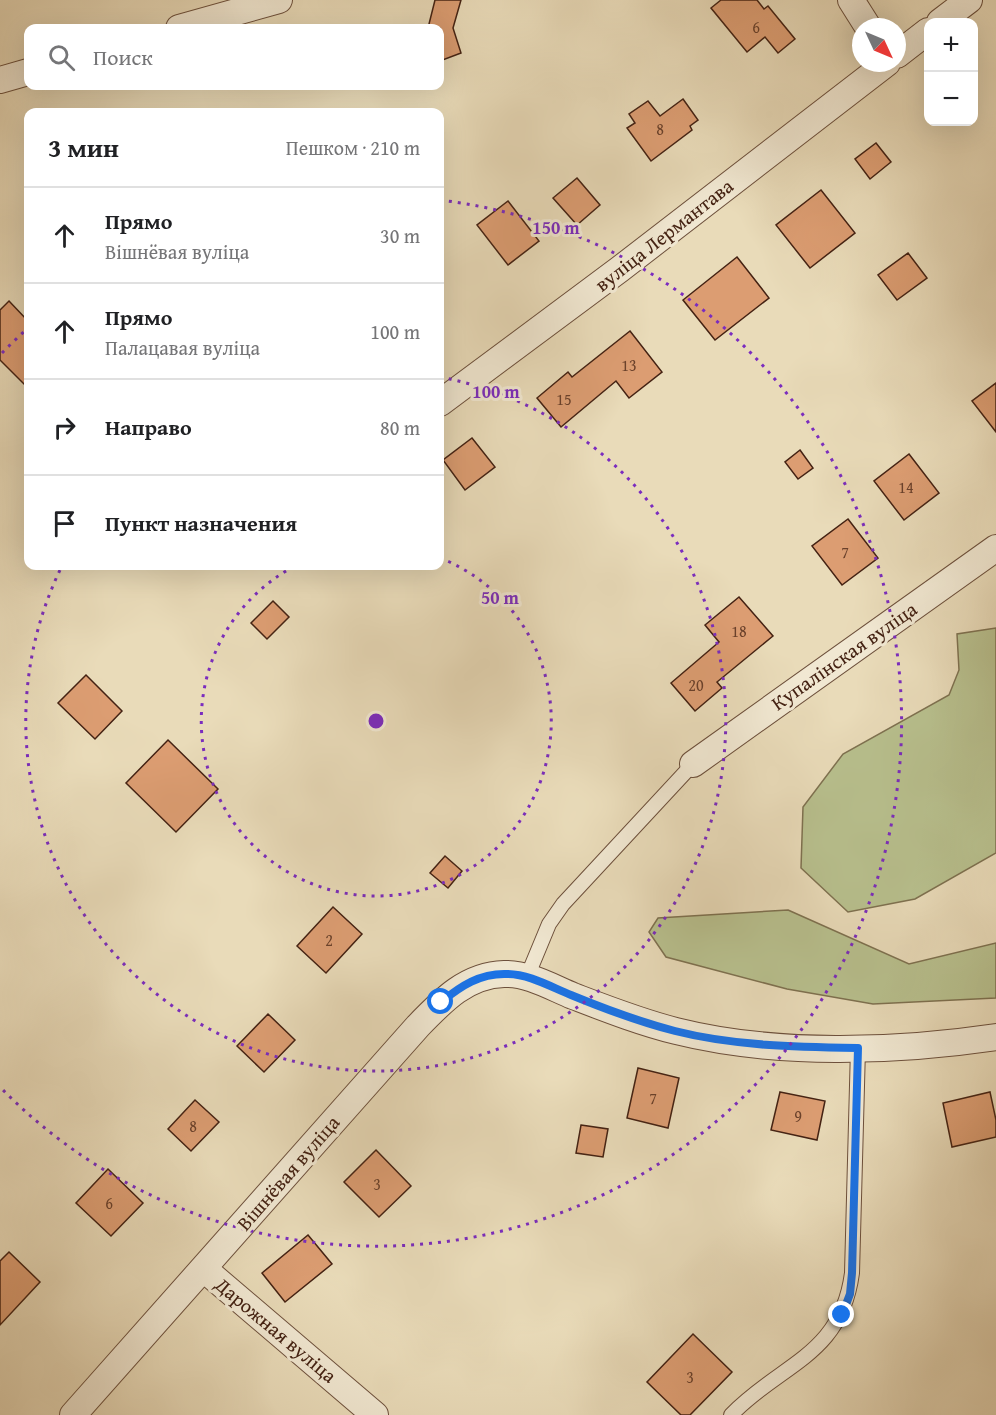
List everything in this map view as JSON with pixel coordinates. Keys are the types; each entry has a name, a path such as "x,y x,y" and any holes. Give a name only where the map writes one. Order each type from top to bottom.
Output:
{"street":[{"path":"193,24 279,0"},
{"path":"851,0 862,18"},
{"path":"945,18 969,0"},
{"path":"906,48 924,34"},
{"name":"вуліца Лермантава","path":"444,400 620,269 874,72"},
{"path":"0,80 24,73"},
{"name":"Купалінская вуліца","path":"693,764 996,548"},
{"name":"Вішнёвая вуліца","path":"73,1415 441,1002 463,985 485,975 507,974 527,977 621,1015 677,1031 741,1041 858,1048 941,1045 996,1037"},
{"name":"Дарожная вуліца","path":"204,1269 375,1415"}],"lane":[{"path":"527,977 545,932 563,904 693,764"},
{"path":"731,1415 763,1386 812,1352 842,1315 850,1294 858,1048"}],"green space":[{"path":"996,628 996,853 915,899 848,912 801,868 803,807 843,754 949,695 959,670 957,634"},
{"path":"788,910 909,964 996,943 996,998 873,1004 787,989 666,957 649,932 658,918"}],"building":[{"path":"435,0 461,0 453,28 461,53 444,59 444,24 429,24"},
{"path":"721,0 757,0 764,9 768,6 795,39 778,53 765,37 747,52 711,8"},
{"path":"683,99 698,120 690,126 692,130 651,161 627,128 635,123 629,114 648,101 660,116"},
{"path":"876,143 891,162 870,179 855,159"},
{"path":"577,178 600,205 577,225 553,198"},
{"path":"821,190 855,233 810,268 776,225"},
{"path":"508,201 539,241 508,265 477,225"},
{"path":"908,253 927,278 897,300 878,275"},
{"path":"737,257 769,298 715,340 683,300"},
{"path":"9,301 24,317 24,384 0,360 0,310"},
{"path":"630,331 662,372 629,398 616,381 561,427 537,398 568,372 572,377"},
{"path":"996,383 996,432 972,401"},
{"path":"472,438 495,467 465,490 444,459"},
{"path":"800,450 813,468 798,479 785,462"},
{"path":"909,454 939,493 904,520 874,481"},
{"path":"848,519 878,558 842,585 812,546"},
{"path":"739,597 773,636 717,682 722,688 695,711 671,683 719,642 705,625"},
{"path":"273,601 289,617 267,639 251,623"},
{"path":"86,675 122,711 95,739 58,703"},
{"path":"168,740 218,789 176,832 126,783"},
{"path":"445,856 462,871 448,888 430,873"},
{"path":"333,907 362,934 326,973 297,946"},
{"path":"268,1014 295,1040 264,1072 237,1046"},
{"path":"638,1068 679,1078 668,1128 627,1118"},
{"path":"780,1092 825,1101 817,1140 771,1130"},
{"path":"990,1092 996,1120 996,1137 952,1147 943,1103"},
{"path":"195,1100 219,1122 191,1151 168,1129"},
{"path":"581,1125 608,1129 603,1157 576,1153"},
{"path":"376,1150 411,1186 379,1217 344,1182"},
{"path":"108,1169 143,1203 111,1236 76,1203"},
{"path":"308,1235 332,1264 285,1302 262,1273"},
{"path":"9,1252 40,1282 0,1325 0,1261"},
{"path":"693,1334 732,1372 690,1415 681,1415 647,1382"}],"route":[{"path":"441,1002 463,985 485,975 507,974 527,977 621,1015 677,1031 801,1047 858,1048 852,1273 850,1294 842,1315"}]}
